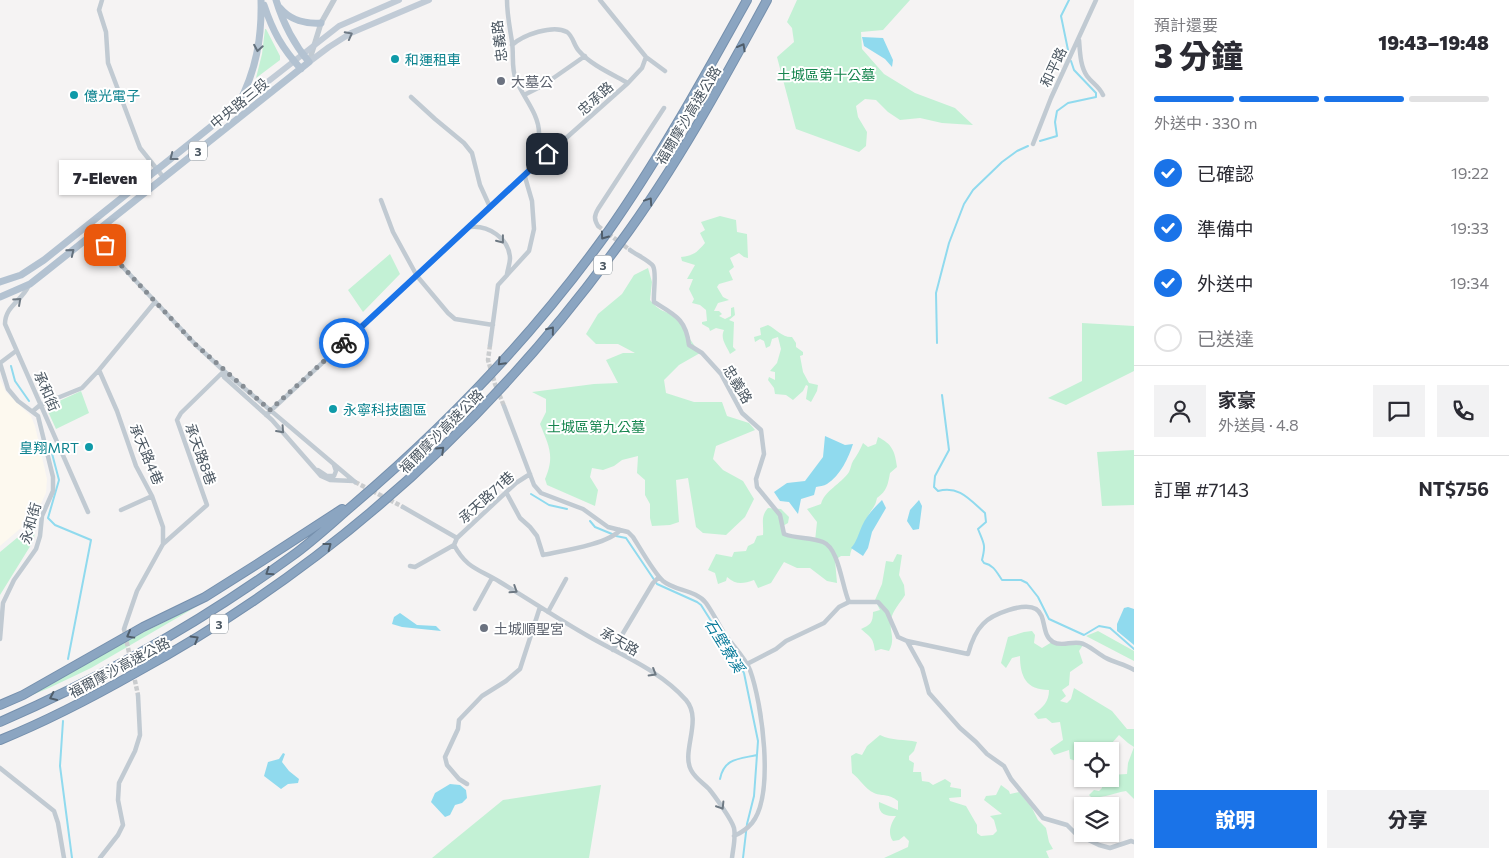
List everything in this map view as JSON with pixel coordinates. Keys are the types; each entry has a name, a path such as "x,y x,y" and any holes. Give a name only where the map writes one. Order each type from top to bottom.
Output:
{"highway":[{"name":"福爾摩沙高速公路","path":"0,722 92,679 166,637 294,555 367,493 457,409 512,350 562,292 607,233 650,168 747,0"},
{"name":"福爾摩沙高速公路","path":"0,740 100,693 169,655 252,602 380,506 470,422 528,360 620,244 678,156 722,84 767,0"},
{"path":"0,705 23,695 143,627 205,596 367,493"}],"main road":[{"name":"3","path":"262,0 277,39 285,52 301,69"},
{"name":"3","path":"238,105 254,68 262,24 262,0"},
{"name":"中央路三段","path":"0,282 21,275 40,263 314,44 347,22 399,0"},
{"path":"277,3 288,32 309,62 328,47 352,33 429,0"},
{"path":"277,3 284,14 302,22 312,24 321,22"},
{"name":"中央路三段","path":"0,297 30,284 46,272 309,62"},
{"path":"40,263 46,272"}],"street":[{"path":"102,0 100,10 106,32 108,63 140,148 164,178"},
{"path":"309,62 321,22 334,0"},
{"name":"忠義路","path":"507,0 507,15 516,79 535,116 540,133 536,151 538,164"},
{"path":"600,0 646,57 666,72"},
{"name":"和平路","path":"1033,144 1051,98 1096,0"},
{"path":"512,45 526,36 558,30 566,32 585,56 628,83"},
{"path":"1079,38 1087,76 1101,90 1103,95"},
{"path":"524,95 542,86 585,56"},
{"name":"忠承路","path":"266,415 490,207 628,83 642,68 646,57"},
{"path":"411,97 464,143 472,153 480,185 490,207"},
{"path":"598,226 594,220 594,215 664,108"},
{"path":"490,345 498,285 529,251 534,229 532,201 525,177"},
{"path":"381,200 393,232 417,276 455,319 493,325"},
{"path":"88,225 119,263 195,344 224,371 355,482 330,480 321,476 266,415 224,377 224,371"},
{"path":"468,228 482,228 499,236 508,249 510,257 507,274"},
{"name":"忠義路","path":"630,250 653,266 655,274 654,302 673,312 682,321 688,334 689,345 702,353 721,374 742,413 761,430 764,454 756,479 757,487 780,515 784,534 825,542 832,550 838,564 849,602"},
{"name":"承和街","path":"30,284 25,295 11,308 6,316 5,324 88,512"},
{"path":"32,411 82,388 155,302"},
{"path":"0,363 16,350"},
{"name":"永和街","path":"0,363 8,389 18,401 38,416 53,477 53,491 42,516 40,536 36,549 14,580 3,603 0,640"},
{"name":"承天路4巷","path":"99,370 117,411 136,466 152,496 162,527 163,544"},
{"name":"承天路8巷","path":"163,544 207,505 177,420 181,413 224,371"},
{"path":"504,406 534,485 541,493 583,509 608,527 628,532 633,537 656,580 701,598 747,664 759,708 765,742 764,787 757,814 752,824 744,832 734,836"},
{"path":"313,466 323,474 331,476 336,474 334,465"},
{"path":"336,480 343,472"},
{"name":"承天路71巷","path":"457,538 506,492 530,474"},
{"path":"506,492 520,518 537,536 543,555 605,540 619,531"},
{"path":"121,510 152,496"},
{"path":"404,506 457,538 454,545 415,567 410,566"},
{"path":"124,629 137,591 163,544"},
{"name":"承天路","path":"454,545 471,566 668,682 688,702 692,721 688,763 694,776 708,789 734,827 732,858"},
{"path":"475,608 492,578"},
{"path":"548,612 566,579"},
{"path":"613,650 656,580"},
{"path":"747,664 776,649 786,641 824,623 839,607 849,602 878,602 887,612 898,637 908,641 968,654 972,641 983,624 989,619 1019,606 1026,606 1036,609 1040,614 1048,637 1053,642 1063,645 1079,642 1108,659 1129,666 1134,670"},
{"path":"467,784 459,779 447,765 445,757 458,729 459,720 482,696 506,681 520,669 540,607"},
{"path":"908,641 922,668 929,693 986,754 1004,766 1011,779 1043,818 1067,825 1076,834 1110,848 1131,841 1134,842"},
{"path":"100,858 118,836 123,825 118,800 118,783 135,751 140,735 138,695"},
{"path":"0,768 54,811 64,858"}],"shaded area":[{"path":"0,379 6,392 31,416 47,479 46,493 35,516 0,546"}],"green space":[{"name":"土城區第十公墓","path":"797,0 910,0 883,30 861,32 862,49 884,74 915,93 955,108 973,125 942,123 920,118 900,120 888,112 876,100 865,99 856,106 858,117 867,132 866,146 859,152 796,129 777,57 794,42 792,28 787,22"},
{"path":"265,29 280,56 280,60 256,78 262,54"},
{"path":"720,216 736,220 737,232 747,234 748,258 739,253 730,258 734,267 729,271 733,280 719,284 717,287 723,297 729,300 718,303 714,311 719,311 722,314 719,316 725,319 731,316 731,308 734,307 735,315 729,320 734,322 733,347 736,350 730,354 723,339 724,330 716,328 710,331 709,328 702,324 702,322 707,321 706,310 700,305 692,303 694,299 689,289 693,279 687,279 695,265 682,261 681,257 695,253 705,243 700,233 705,230 701,222"},
{"path":"390,254 400,274 363,312 348,290"},
{"name":"土城區第九公墓","path":"648,268 652,282 650,300 660,309 675,317 700,353 679,365 664,380 666,393 694,402 722,402 727,416 749,423 755,430 716,446 713,459 723,470 743,481 754,499 745,517 726,535 703,533 696,527 688,478 676,480 679,522 670,525 652,526 650,504 645,495 645,480 637,473 638,456 622,460 614,466 603,470 592,468 590,477 598,490 595,506 547,485 545,479 550,464 550,451 540,424 546,412 546,399 532,392 594,384 618,383 606,360 623,353 635,353 618,344 596,344 586,334 598,314 622,294 634,275"},
{"path":"1082,323 1134,326 1134,371 1066,405 1048,398 1082,381"},
{"path":"768,325 783,335 792,337 796,347 803,352 803,355 800,356 803,372 809,383 818,385 811,402 806,399 808,386 806,385 803,391 793,400 786,395 775,394 774,388 768,380 769,377 775,380 775,372 770,371 777,363 781,349 778,337 772,339 770,346 766,348 764,341 760,339 755,342 754,337 761,335 760,328"},
{"path":"81,391 89,413 56,429 46,407"},
{"path":"878,437 887,442 892,449 897,467 890,473 889,481 883,493 877,498 852,548 850,556 841,556 835,560 837,583 827,581 810,568 797,568 784,562 771,583 758,588 754,580 740,583 727,577 726,581 718,584 715,573 708,570 716,554 732,557 734,552 746,551 748,546 754,543 757,536 763,535 763,518 768,508 781,509 789,517 788,523 781,527 783,534 815,541 817,522 807,509 821,504 829,491 846,476 863,443 868,447 876,444"},
{"path":"1134,450 1134,505 1102,506 1097,452"},
{"path":"35,523 34,540 0,595 0,552"},
{"path":"897,554 902,555 899,575 904,585 905,595 892,617 892,642 889,651 881,649 875,651 871,638 861,629 870,623 873,612 880,610 875,600 882,584 886,561 893,562"},
{"path":"201,604 91,668 10,704 136,636"},
{"path":"1032,631 1035,635 1034,643 1042,648 1052,642 1083,645 1079,651 1083,663 1070,672 1069,685 1062,690 1066,696 1060,701 1067,703 1071,699 1074,688 1112,711 1127,729 1134,729 1134,747 1119,735 1113,742 1074,742 1074,760 1070,759 1069,750 1054,755 1050,749 1063,740 1060,722 1052,723 1046,718 1038,719 1034,714 1045,704 1049,690 1035,688 1030,685 1023,676 1020,656 1012,658 1006,668 1001,663 1008,637"},
{"path":"1098,631 1134,651 1134,661 1086,636"},
{"path":"880,735 917,742 914,751 909,756 909,760 914,763 913,772 921,772 922,781 933,785 945,779 951,783 950,787 961,789 961,797 949,798 950,801 966,806 977,825 977,833 981,836 993,835 997,831 994,820 990,816 1002,814 984,800 986,796 996,795 1001,785 1010,794 1019,792 1032,808 1038,820 1046,828 1049,842 1053,849 1046,851 1049,858 884,858 908,847 909,841 904,836 899,840 893,841 890,835 890,828 896,816 883,814 879,806 879,802 898,810 898,801 889,796 874,793 865,786 852,773 851,756 856,753 862,755 867,746"},
{"path":"1134,747 1134,799 1126,791 1108,796 1091,797 1089,795 1094,790 1099,791 1102,787 1119,787 1119,774 1127,774 1128,763"},
{"path":"601,785 589,858 432,858 503,800"}],"water":[{"path":"862,37 883,38 893,60 892,67 885,59 864,46"},
{"path":"825,436 845,445 853,444 840,471 832,481 826,485 816,487 814,495 801,499 798,514 789,502 780,501 774,492 787,483 805,481 823,457"},
{"path":"882,500 886,508 872,532 868,548 863,556 851,548 866,518"},
{"path":"919,500 922,506 919,529 913,530 907,521 910,510"},
{"path":"1124,608 1134,609 1134,645 1117,631 1117,624"},
{"path":"400,613 417,625 436,626 441,631 402,627 392,624 394,617"},
{"path":"283,753 285,754 282,762 299,779 298,783 288,784 281,789 264,776 268,762 279,759"},
{"path":"450,784 460,785 466,790 467,798 462,803 455,805 450,815 445,817 431,802 435,793"}],"waterway":[{"path":"1068,50 1061,16 1069,0"},
{"path":"1040,141 1057,136 1055,122 1057,111 1068,103 1096,97 1096,93 1074,70 1071,61"},
{"path":"937,343 936,293 949,243 964,204 973,190 1002,162 1017,151 1028,146"},
{"path":"11,366 15,381 29,401"},
{"path":"942,395 949,450 935,476 934,487 938,491 952,490 964,495 985,513 986,522 978,529 984,544 982,560 984,563 993,567 1002,580 1021,580 1027,583 1038,597 1049,619 1084,635 1099,626 1110,628 1134,649"},
{"path":"50,446 59,480 48,518 55,525 91,540 68,659"},
{"name":"石壁寮溪","path":"531,494 549,505 567,509"},
{"name":"石壁寮溪","path":"590,521 595,527 612,534"},
{"name":"石壁寮溪","path":"616,536 626,538 657,584 701,605 744,673 758,741 754,796 747,824 743,858"},
{"path":"63,721 60,766 72,858"},
{"path":"720,779 722,772 729,763 757,755"}],"tunnel":[{"path":"598,226 630,250"},
{"path":"490,345 488,360 504,406"},
{"path":"355,482 403,507"},
{"path":"124,629 138,695"}],"way so far":[{"path":"105,245 119,263 195,344 270,410 344,343"}],"place":[{"name":"和運租車","path":"395,59"},
{"name":"大墓公","path":"501,81"},
{"name":"億光電子","path":"74,95"},
{"name":"7-Eleven","path":"105,245"},
{"name":"永寧科技園區","path":"333,409"},
{"name":"皇翔MRT","path":"89,447"},
{"name":"土城順聖宮","path":"484,628"}],"route":[{"path":"344,343 503,195 525,177 547,154"}]}
